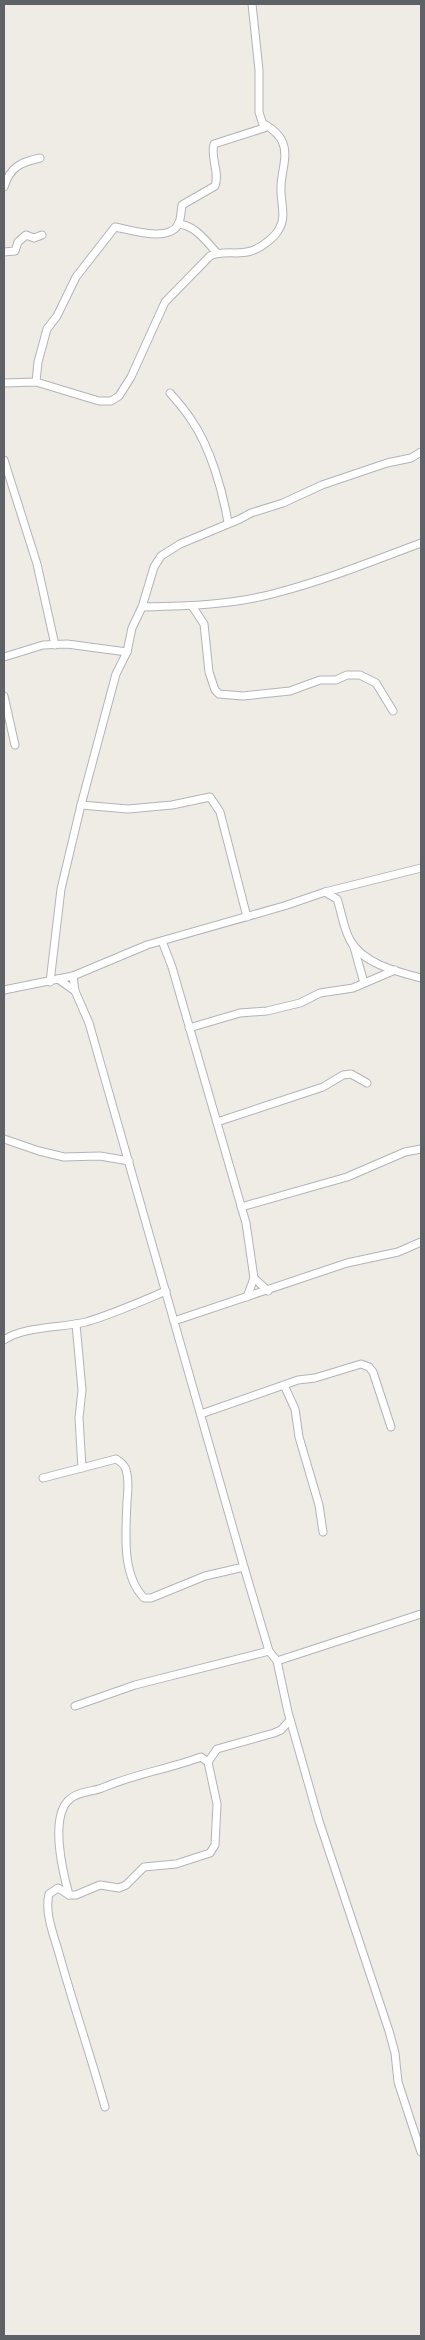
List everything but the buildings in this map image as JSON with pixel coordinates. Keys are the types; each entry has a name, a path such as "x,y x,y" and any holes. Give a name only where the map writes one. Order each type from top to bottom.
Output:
{"street":[{"path":"252,4 259,70 259,112 264,128"},
{"path":"4,383 36,382 105,403 119,396 131,376 165,302 206,260 217,253 238,254 255,250 279,230 283,216 281,186 284,150 283,141 278,134 266,125 264,128 214,144 212,150 216,172 215,186 182,205 178,224 173,230 157,235 115,227 76,277 57,316 47,329 38,362 36,382"},
{"path":"4,187 7,177 14,168 24,161 40,158"},
{"path":"178,224 186,224 197,232 217,253"},
{"path":"4,252 15,251 18,242 26,235 34,238 42,235"},
{"path":"170,393 193,421 204,442 225,505 228,523"},
{"path":"50,982 61,889 81,805 116,674 127,652 132,628 142,607 154,567 161,556 180,544 258,510 283,503 322,485 387,463 411,458 421,452"},
{"path":"4,460 37,564 55,645"},
{"path":"142,607 192,606 275,594 339,574 421,543"},
{"path":"192,606 204,624 209,672 215,690 219,694 243,696 290,691 320,680 336,680 360,674 376,683 393,711"},
{"path":"4,657 43,645 67,644 127,652"},
{"path":"4,696 15,745"},
{"path":"81,805 128,809 172,805 210,798 220,812 246,917"},
{"path":"4,990 73,976 147,945 325,892 421,868"},
{"path":"325,892 337,899 345,929 354,947 364,983"},
{"path":"162,941 246,1224 254,1278 247,1297"},
{"path":"354,947 378,964 421,978"},
{"path":"189,1028 240,1013 280,1008 300,1003 320,993 342,991 395,970"},
{"path":"73,976 75,991 89,1023 129,1161 244,1567 270,1651 276,1661 290,1720 319,1821 389,2031 395,2053 398,2082 421,2152"},
{"path":"58,979 75,991"},
{"path":"217,1122 323,1087 343,1075 351,1074 368,1083"},
{"path":"4,1139 39,1152 64,1157 100,1156 129,1161"},
{"path":"241,1207 347,1178 406,1152 421,1149"},
{"path":"174,1321 347,1263 398,1252 421,1242"},
{"path":"254,1278 268,1290"},
{"path":"4,1340 20,1332 76,1324 97,1318 166,1291"},
{"path":"76,1324 82,1390 79,1418 82,1468"},
{"path":"201,1414 284,1385 356,1365 365,1365 373,1372 391,1426"},
{"path":"284,1385 292,1400 299,1437 319,1506 323,1532"},
{"path":"43,1478 116,1459 122,1462 126,1470 127,1554 132,1576 138,1591 144,1598 151,1598 205,1576 244,1567"},
{"path":"276,1661 421,1614"},
{"path":"75,1706 135,1685 270,1651"},
{"path":"208,1762 217,1749 274,1733 281,1730 290,1720"},
{"path":"69,1895 60,1855 59,1832 63,1809 70,1798 103,1788 122,1779 201,1757 208,1762 217,1804 213,1850 176,1864 144,1867 126,1885 120,1888 100,1885 76,1895 69,1895 58,1888 52,1890 49,1894 47,1908 76,2018 104,2107"}]}
